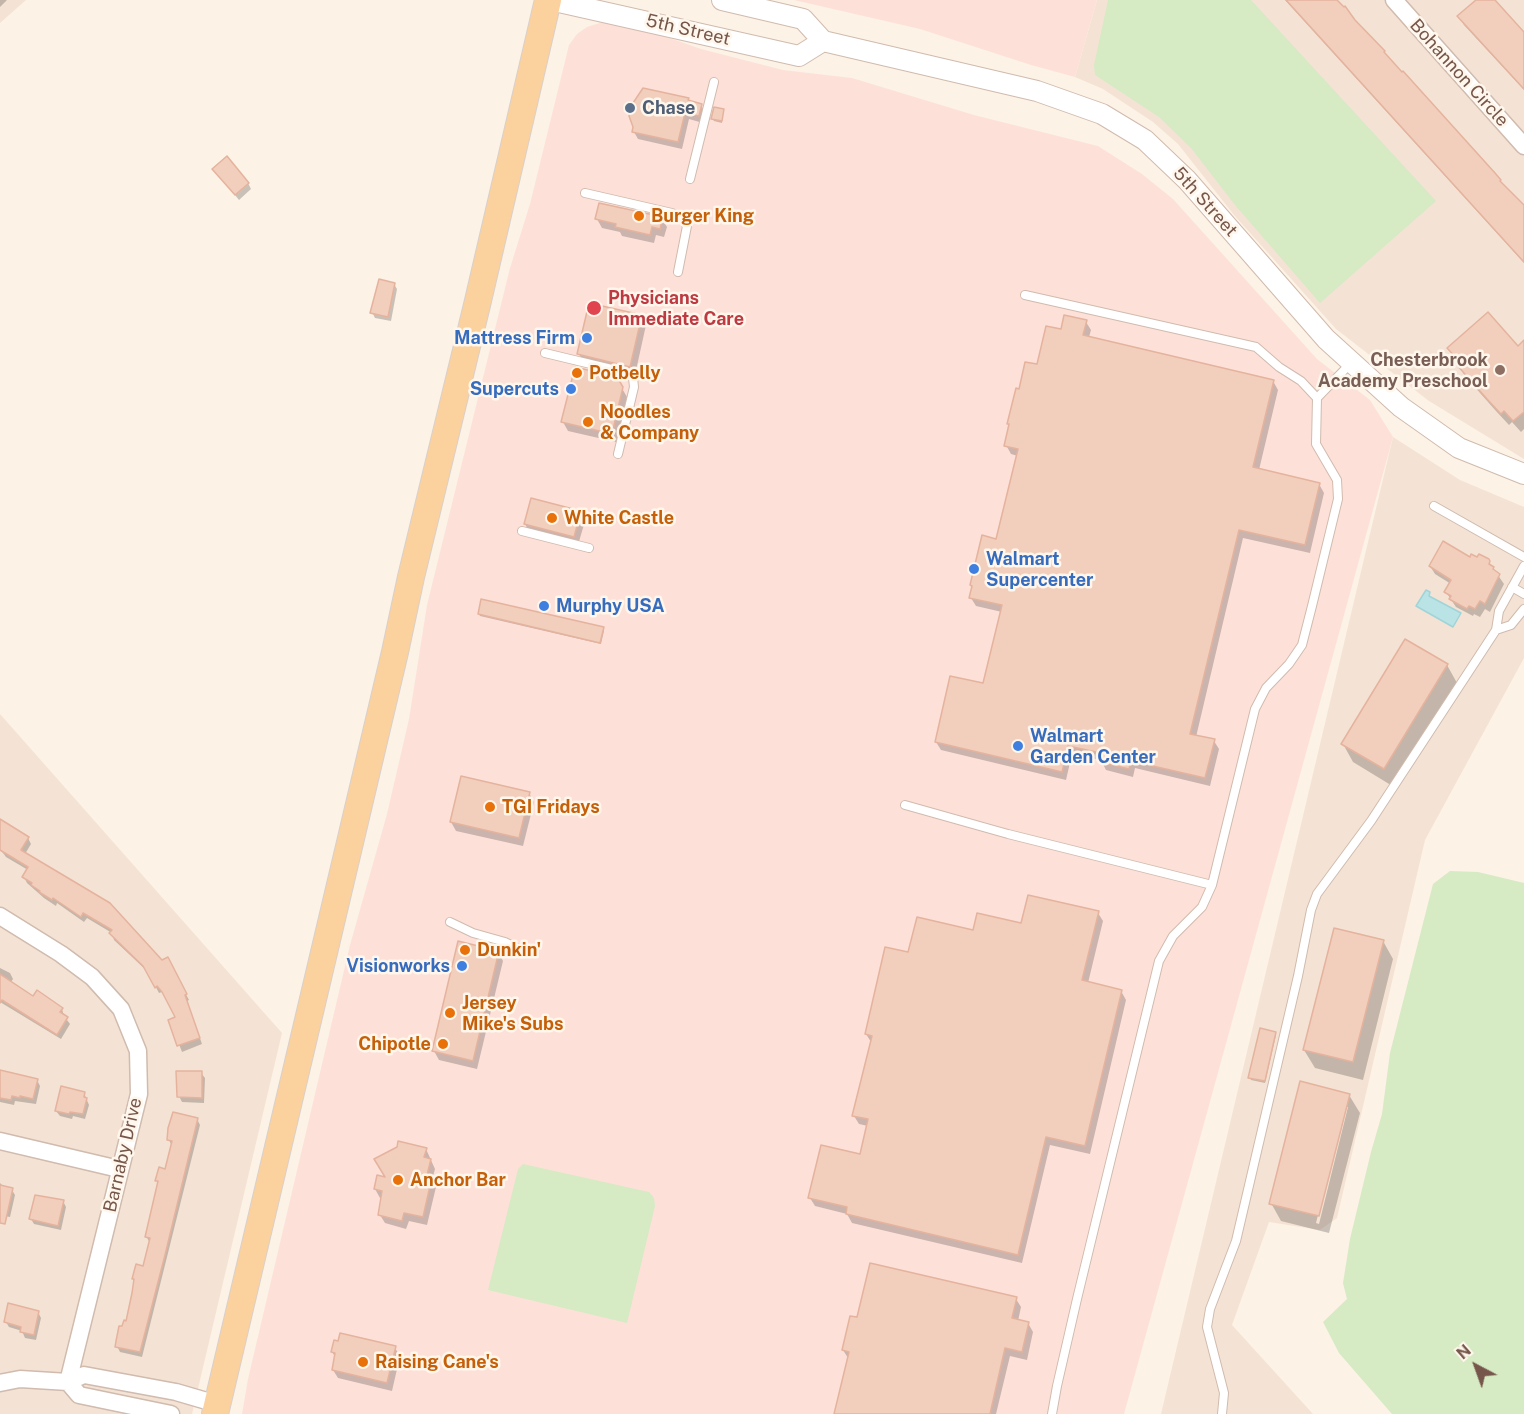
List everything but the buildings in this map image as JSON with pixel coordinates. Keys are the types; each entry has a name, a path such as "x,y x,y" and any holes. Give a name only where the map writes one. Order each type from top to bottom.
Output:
{"main road":[{"path":"216,1409 549,0"}],"street":[{"name":"5th Street","path":"549,0 799,56 823,40"},
{"name":"5th Street","path":"722,0 803,19 823,40 1037,91 1102,114 1145,140 1187,180 1326,339 1401,407 1459,448 1524,474"},
{"name":"Bohannon Circle","path":"1394,0 1524,146"},
{"name":"Barnaby Drive","path":"0,916 61,954 92,977 121,1009 138,1052 139,1094 68,1382"},
{"path":"0,1141 119,1169"},
{"path":"0,1383 20,1379 68,1382 84,1375 176,1392 216,1409"},
{"path":"68,1382 80,1395 171,1414"}],"lane":[{"path":"690,179 714,82"},
{"path":"585,193 672,213 682,218 687,226 678,272"},
{"path":"1025,295 1256,347 1300,381 1317,398"},
{"path":"545,353 628,373 633,378 634,387 618,454"},
{"path":"1052,1414 1075,1306 1159,961 1173,936 1202,907 1212,885 1255,709 1266,688 1289,664 1302,645 1338,498 1337,480 1316,444 1317,398 1352,362"},
{"path":"1434,506 1524,557"},
{"path":"522,531 589,548"},
{"path":"1222,1414 1224,1394 1208,1327 1210,1309 1236,1241 1288,1023 1311,910 1317,894 1371,821 1496,630 1499,611 1524,566"},
{"path":"1512,587 1524,594"},
{"path":"1496,630 1511,626 1524,609"},
{"path":"905,805 1008,834 1212,885"},
{"path":"450,922 473,933 519,948"}],"shaded area":[{"path":"0,0 26,0 0,23"},
{"path":"794,0 1097,0 1075,77 920,29"},
{"path":"1097,0 1524,0 1524,459 1429,401 1336,329 1234,215 1178,144 1153,122 1103,89 1075,77"},
{"path":"603,22 644,29 701,49 783,70 852,78 974,115 1098,146 1142,174 1173,199 1317,359 1370,400 1393,437 1124,1414 242,1414 248,1379 350,945 387,814 409,719 427,605 510,268 530,204 569,45 577,34 587,27"},
{"path":"1393,437 1460,480 1524,507 1524,658 1425,840 1337,1218 1320,1230 1269,1222 1232,1325 1313,1414 1161,1414"},
{"path":"0,714 282,1033 192,1414 0,1414"}],"green space":[{"path":"1108,0 1251,0 1436,201 1320,303 1235,205 1191,148 1159,117 1095,75 1094,65"},
{"path":"1450,871 1478,872 1524,883 1524,1414 1392,1414 1339,1353 1323,1322 1347,1299 1343,1283 1350,1239 1382,1114 1390,1053 1433,884"},
{"path":"523,1164 649,1192 654,1198 655,1206 627,1323 488,1290 518,1169"}],"water":[{"path":"1426,590 1430,592 1429,596 1461,613 1453,627 1416,606"}],"place":[{"name":"Chase","path":"630,108"},
{"name":"Burger King","path":"639,216"},
{"name":"Physicians Immediate Care","path":"594,308"},
{"name":"Mattress Firm","path":"587,338"},
{"name":"Chesterbrook Academy Preschool","path":"1500,370"},
{"name":"Potbelly","path":"577,373"},
{"name":"Supercuts","path":"571,389"},
{"name":"Noodles & Company","path":"588,422"},
{"name":"White Castle","path":"552,518"},
{"name":"Walmart Supercenter","path":"974,569"},
{"name":"Murphy USA","path":"544,606"},
{"name":"Walmart Garden Center","path":"1018,746"},
{"name":"TGI Fridays","path":"490,807"},
{"name":"Dunkin'","path":"465,950"},
{"name":"Visionworks","path":"462,966"},
{"name":"Jersey Mike's Subs","path":"450,1013"},
{"name":"Chipotle","path":"443,1044"},
{"name":"Anchor Bar","path":"398,1180"},
{"name":"Raising Cane's","path":"363,1362"}]}
